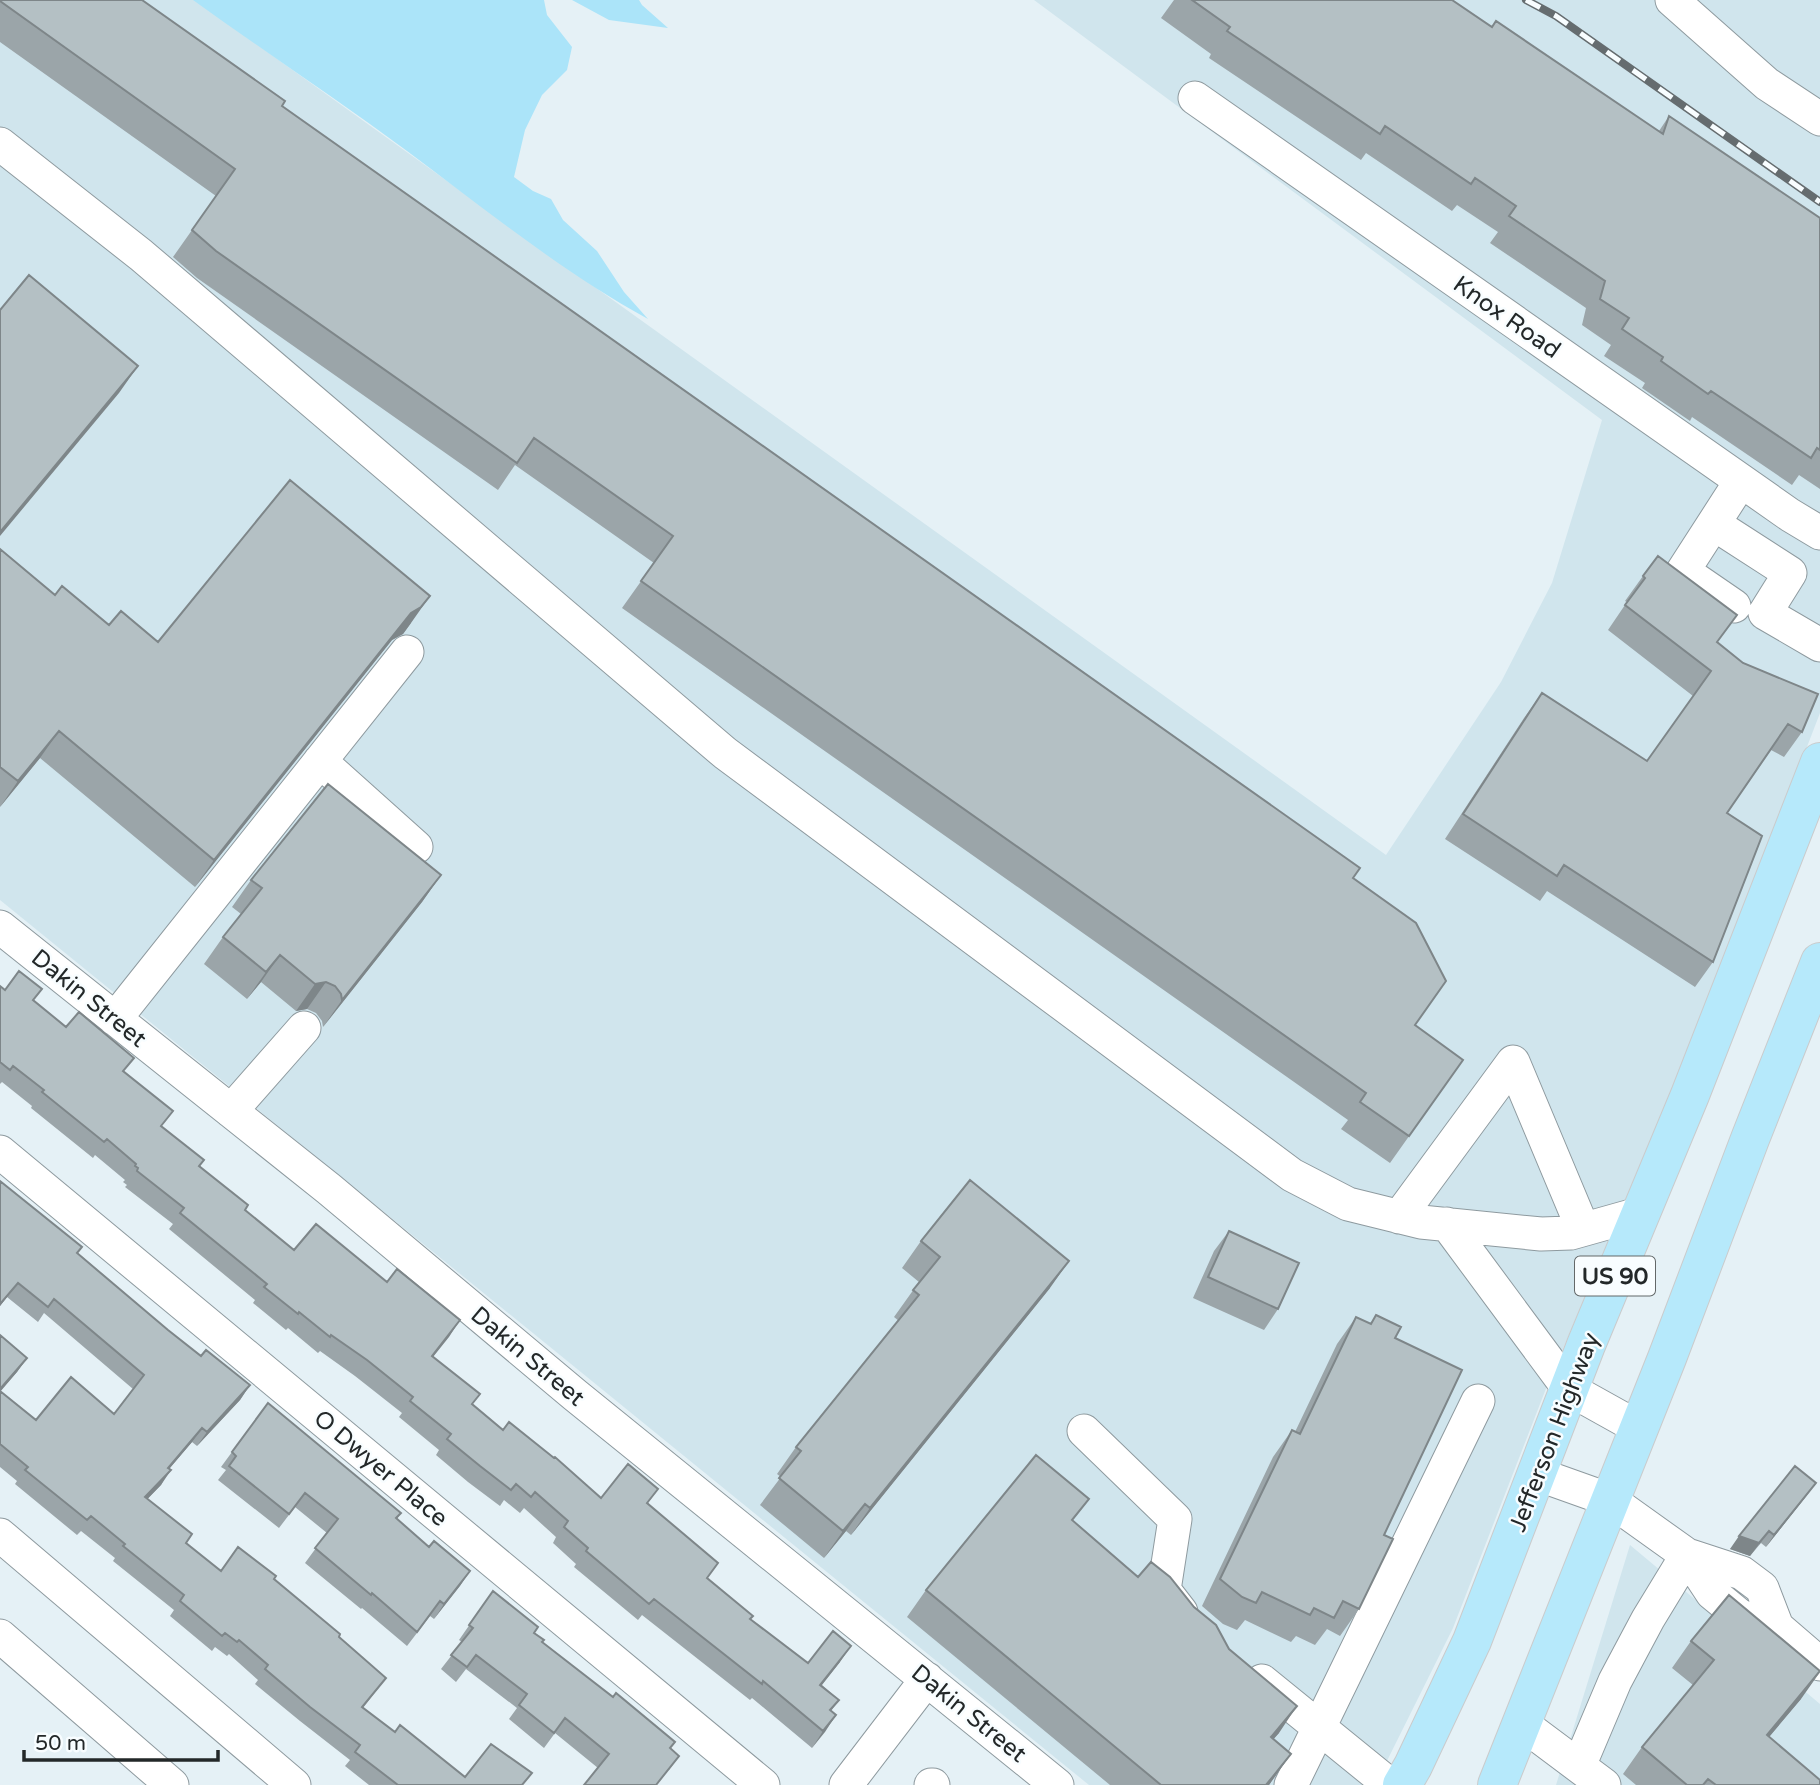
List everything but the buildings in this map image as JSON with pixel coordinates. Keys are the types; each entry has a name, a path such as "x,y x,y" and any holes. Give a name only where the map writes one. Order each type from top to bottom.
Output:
{"main road":[{"name":"Jefferson Highway","path":"1402,1785 1472,1641 1569,1389 1642,1213 1820,762"},
{"name":"US 90","path":"1497,1785 1820,962"},
{"path":"1424,1785 1426,1738"}],"street":[{"path":"1672,0 1768,84 1820,119"},
{"name":"Knox Road","path":"1195,98 1741,481 1820,533"},
{"path":"0,144 141,255 725,753 1292,1175 1349,1204 1421,1222 1541,1234 1571,1233 1642,1213"},
{"path":"1734,606 1683,571 1741,481"},
{"path":"1714,524 1790,573 1765,613 1820,645"},
{"path":"116,1019 407,652"},
{"path":"320,761 416,847"},
{"name":"Dakin Street","path":"0,927 329,1189 575,1395 1057,1785"},
{"path":"231,1111 304,1028"},
{"path":"1399,1216 1513,1062 1583,1230"},
{"name":"O Dwyer Place","path":"0,1152 763,1785"},
{"path":"1447,1224 1569,1389 1639,1428"},
{"path":"1291,1785 1478,1401"},
{"path":"1084,1431 1175,1519 1164,1590 1186,1619 1207,1636"},
{"path":"1537,1474 1610,1500 1687,1555 1742,1573 1762,1588 1777,1627 1820,1664"},
{"path":"0,1535 294,1785"},
{"path":"1521,1723 1592,1776 1615,1681 1648,1619 1687,1555"},
{"path":"0,1636 172,1785"},
{"path":"1238,1661 1390,1785"},
{"path":"846,1785 927,1679"}],"shaded area":[{"path":"0,0 195,0 1386,855 1501,682 1552,583 1602,420 1034,0 1820,0 1820,713 1686,1061 1547,1386 1453,1628 1375,1785 1089,1785 0,900"},
{"path":"193,0 544,0 547,15 572,47 567,70 542,95 525,130 514,177 533,191 551,199 563,220 597,251 624,292 648,319 555,260"},
{"path":"572,0 639,0 668,28 609,20"},
{"path":"1630,1545 1820,1704 1820,1785 1556,1785"}],"railway":[{"path":"1526,0 1556,16 1820,202"}]}
